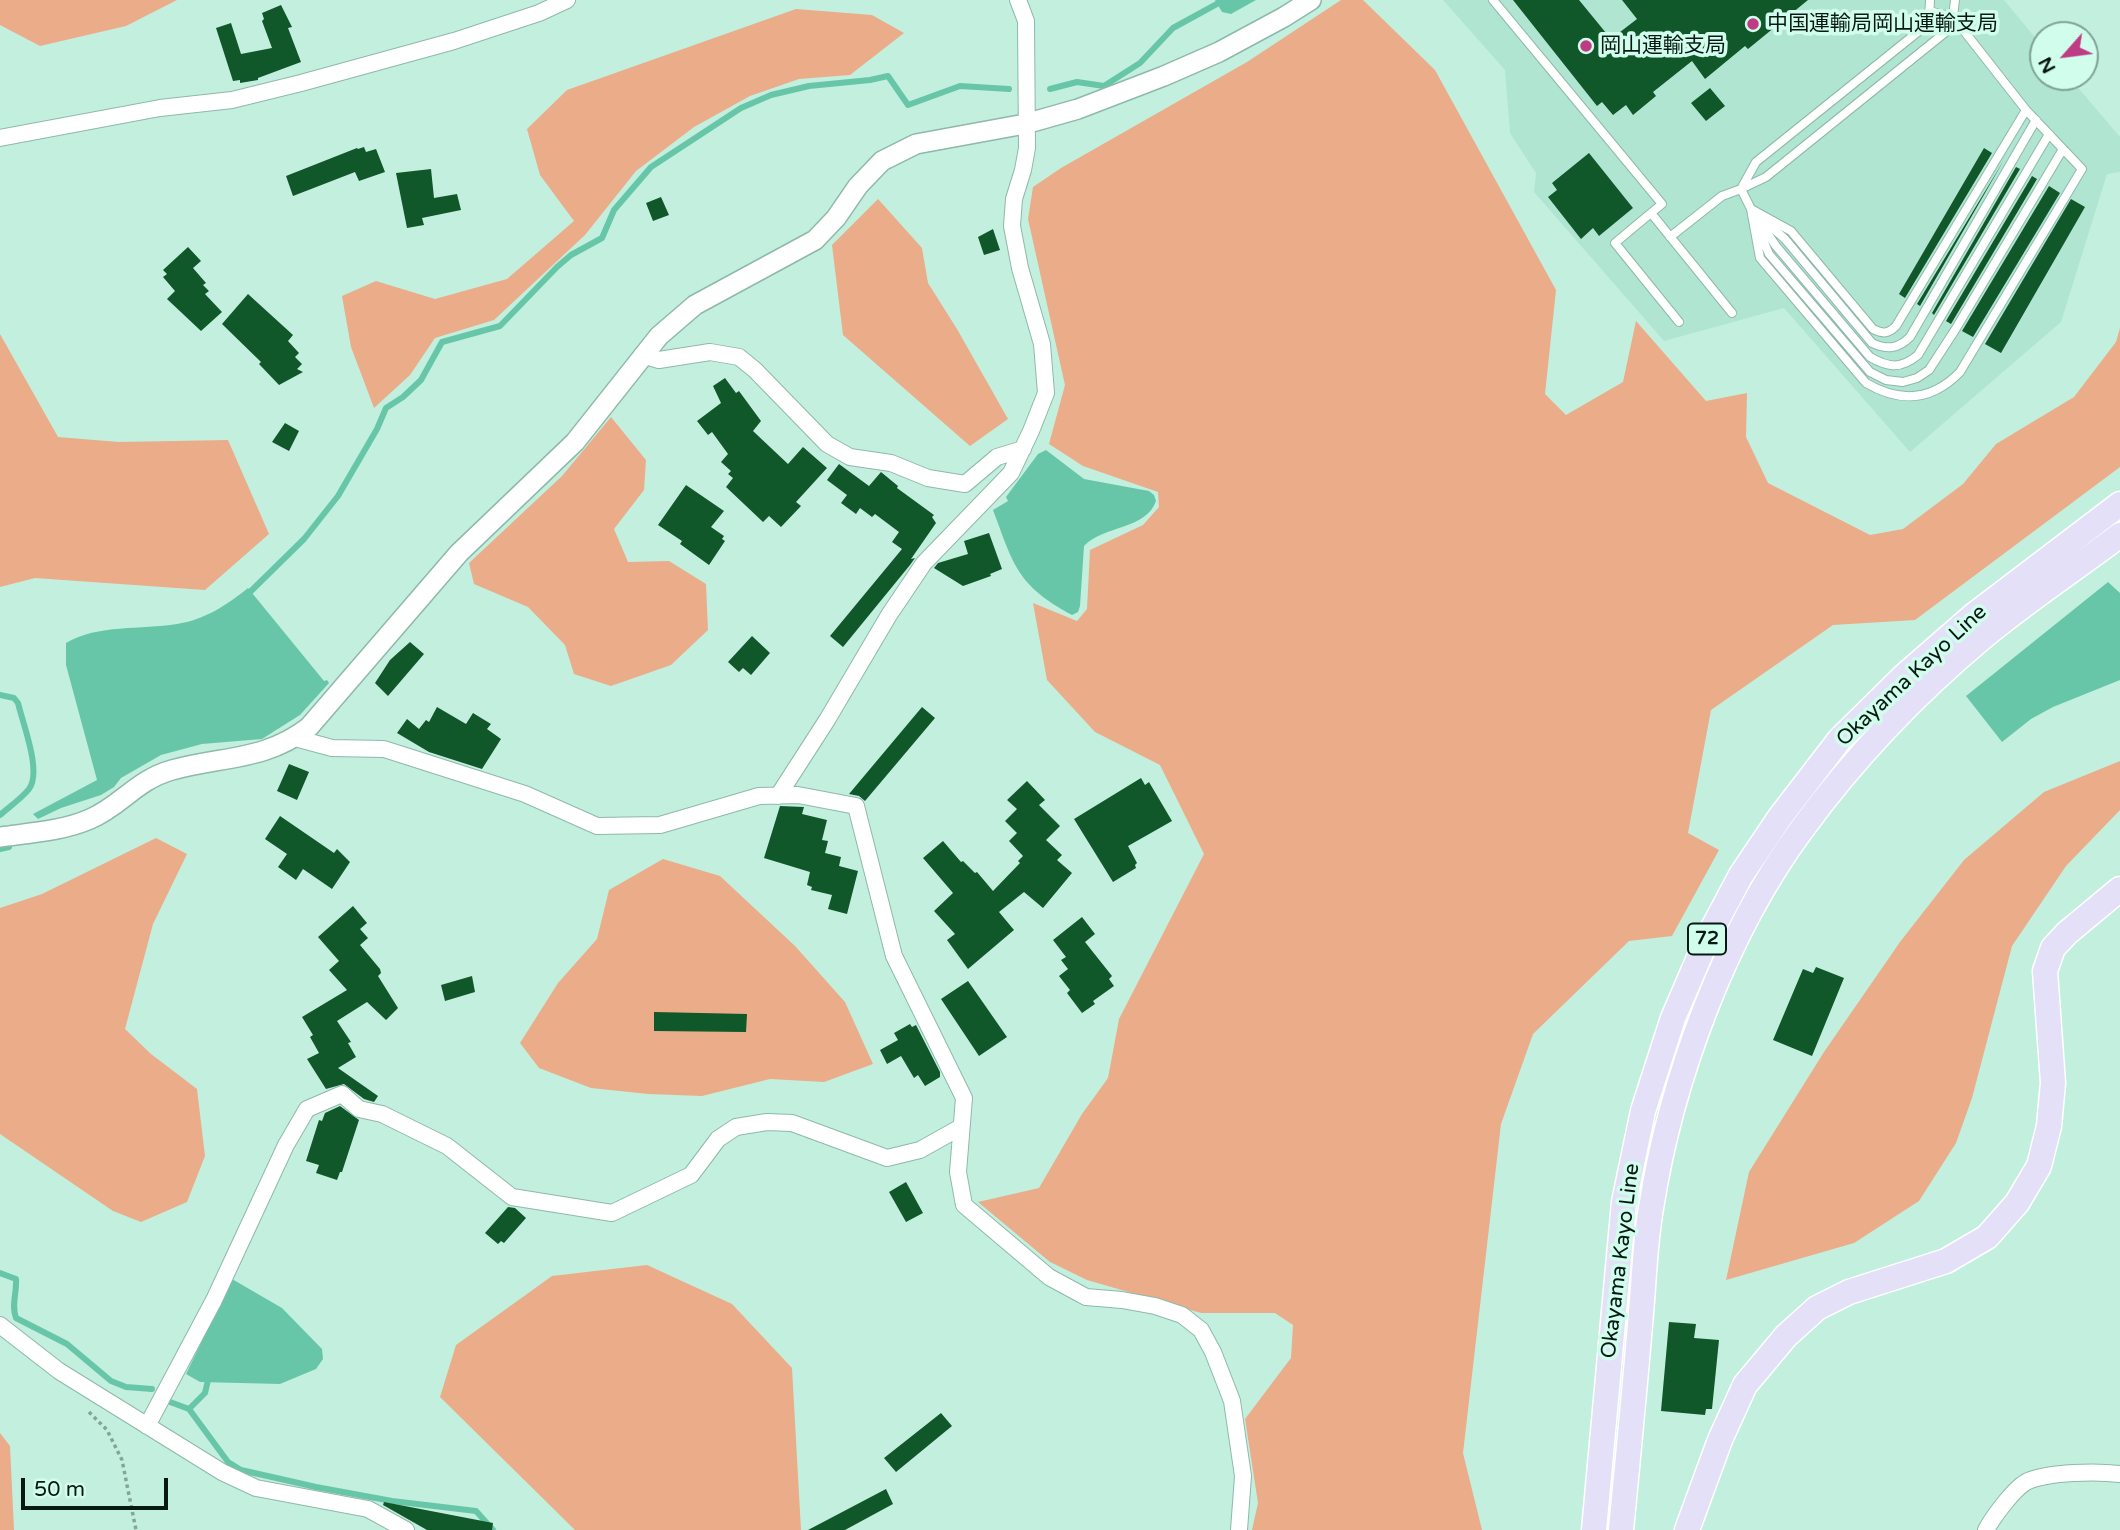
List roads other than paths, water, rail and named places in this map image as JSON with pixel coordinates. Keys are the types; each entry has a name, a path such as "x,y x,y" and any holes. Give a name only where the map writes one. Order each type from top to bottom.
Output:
{"main road":[{"name":"Okayama Kayo Line","path":"1594,1530 1624,1202 1643,1111 1673,1018 1707,939 1741,875 1780,817 1840,739 1904,676 1974,615 2120,504"},
{"name":"Okayama Kayo Line","path":"1621,1530 1651,1209 1670,1119 1699,1026 1735,943 1765,886 1801,829 1861,756 1909,705 1984,635 2120,536"},
{"path":"1687,1530 1720,1440 1745,1385 1786,1336 1817,1308 1849,1292 1946,1261 1987,1237 2017,1203 2039,1166 2049,1126 2053,1083 2045,971 2053,948 2120,889"}],"street":[{"path":"0,138 160,108 232,100 454,41 540,13 568,0"},
{"path":"778,796 889,615 925,563 1011,473 1046,393 1042,344 1020,268 1012,226 1014,200 1027,148 1026,21 1018,0"},
{"path":"0,837 90,819 108,809 146,779 172,770 265,752 295,738 319,716 458,554 575,442 659,335 695,305 815,240 836,218 858,186 882,161 916,144 1025,124 1079,108 1219,52 1284,18 1311,0"},
{"path":"642,355 659,360 710,352 739,357 827,444 850,457 891,463 928,478 965,484 998,457 1023,449"},
{"path":"295,738 332,748 384,749 525,794 597,825 660,825 759,796 798,795 856,806 894,956 964,1098 958,1172 964,1205 1049,1277 1086,1297 1155,1306 1181,1315 1201,1330 1213,1352 1232,1401 1243,1476 1240,1530"},
{"path":"147,1426 214,1300 286,1145 307,1109 342,1094 359,1110 382,1114 447,1146 512,1196 612,1213 691,1175 718,1139 736,1126 767,1122 792,1123 887,1158 920,1150 961,1127"},
{"path":"0,1325 59,1371 222,1472 256,1488 368,1509 406,1530"},
{"path":"1986,1530 2009,1499 2027,1482 2059,1475 2120,1474"}],"lane":[{"path":"1493,0 1662,204 1615,243 1679,322"},
{"path":"1741,189 1756,162 1924,27 1929,19 1930,0"},
{"path":"1670,237 1722,196 1766,177 1947,31 1953,17 1955,0"},
{"path":"1751,209 1760,258 1866,383 1882,392 1919,396 1948,384 1960,372 2082,169 2026,110 1953,17 1930,11"},
{"path":"1751,209 1791,231 1873,329 1882,334 1889,333 1911,303 2026,110"},
{"path":"1751,209 1784,239 1872,343 1883,348 1894,348 1910,337 2036,120"},
{"path":"1751,209 1776,246 1870,358 1883,365 1896,367 1908,364 1918,355 2049,134"},
{"path":"1741,189 1769,254 1870,372 1886,380 1903,382 1917,378 1929,370 2063,149"},
{"path":"1651,214 1732,313"}],"waterway":[{"path":"1050,89 1077,82 1104,86 1140,63 1173,28 1224,0"},
{"path":"247,595 304,539 338,496 377,429 386,408 421,380 442,342 500,326 557,267 571,255 602,238 614,210 651,167 741,108 771,95 809,86 888,76 908,105 960,86 1009,89"},
{"path":"0,695 14,698 18,703 33,760 29,789 0,815"},
{"path":"0,849 9,847"},
{"path":"0,1273 16,1279 16,1318 67,1344 111,1381 126,1387 152,1389"},
{"path":"189,1409 205,1393 209,1376"},
{"path":"170,1402 189,1409 228,1462 241,1470 392,1501 476,1511 493,1530"}],"place":[{"name":"中国運輸局岡山運輸支局","path":"1753,24"},
{"name":"岡山運輸支局","path":"1586,46"}]}
